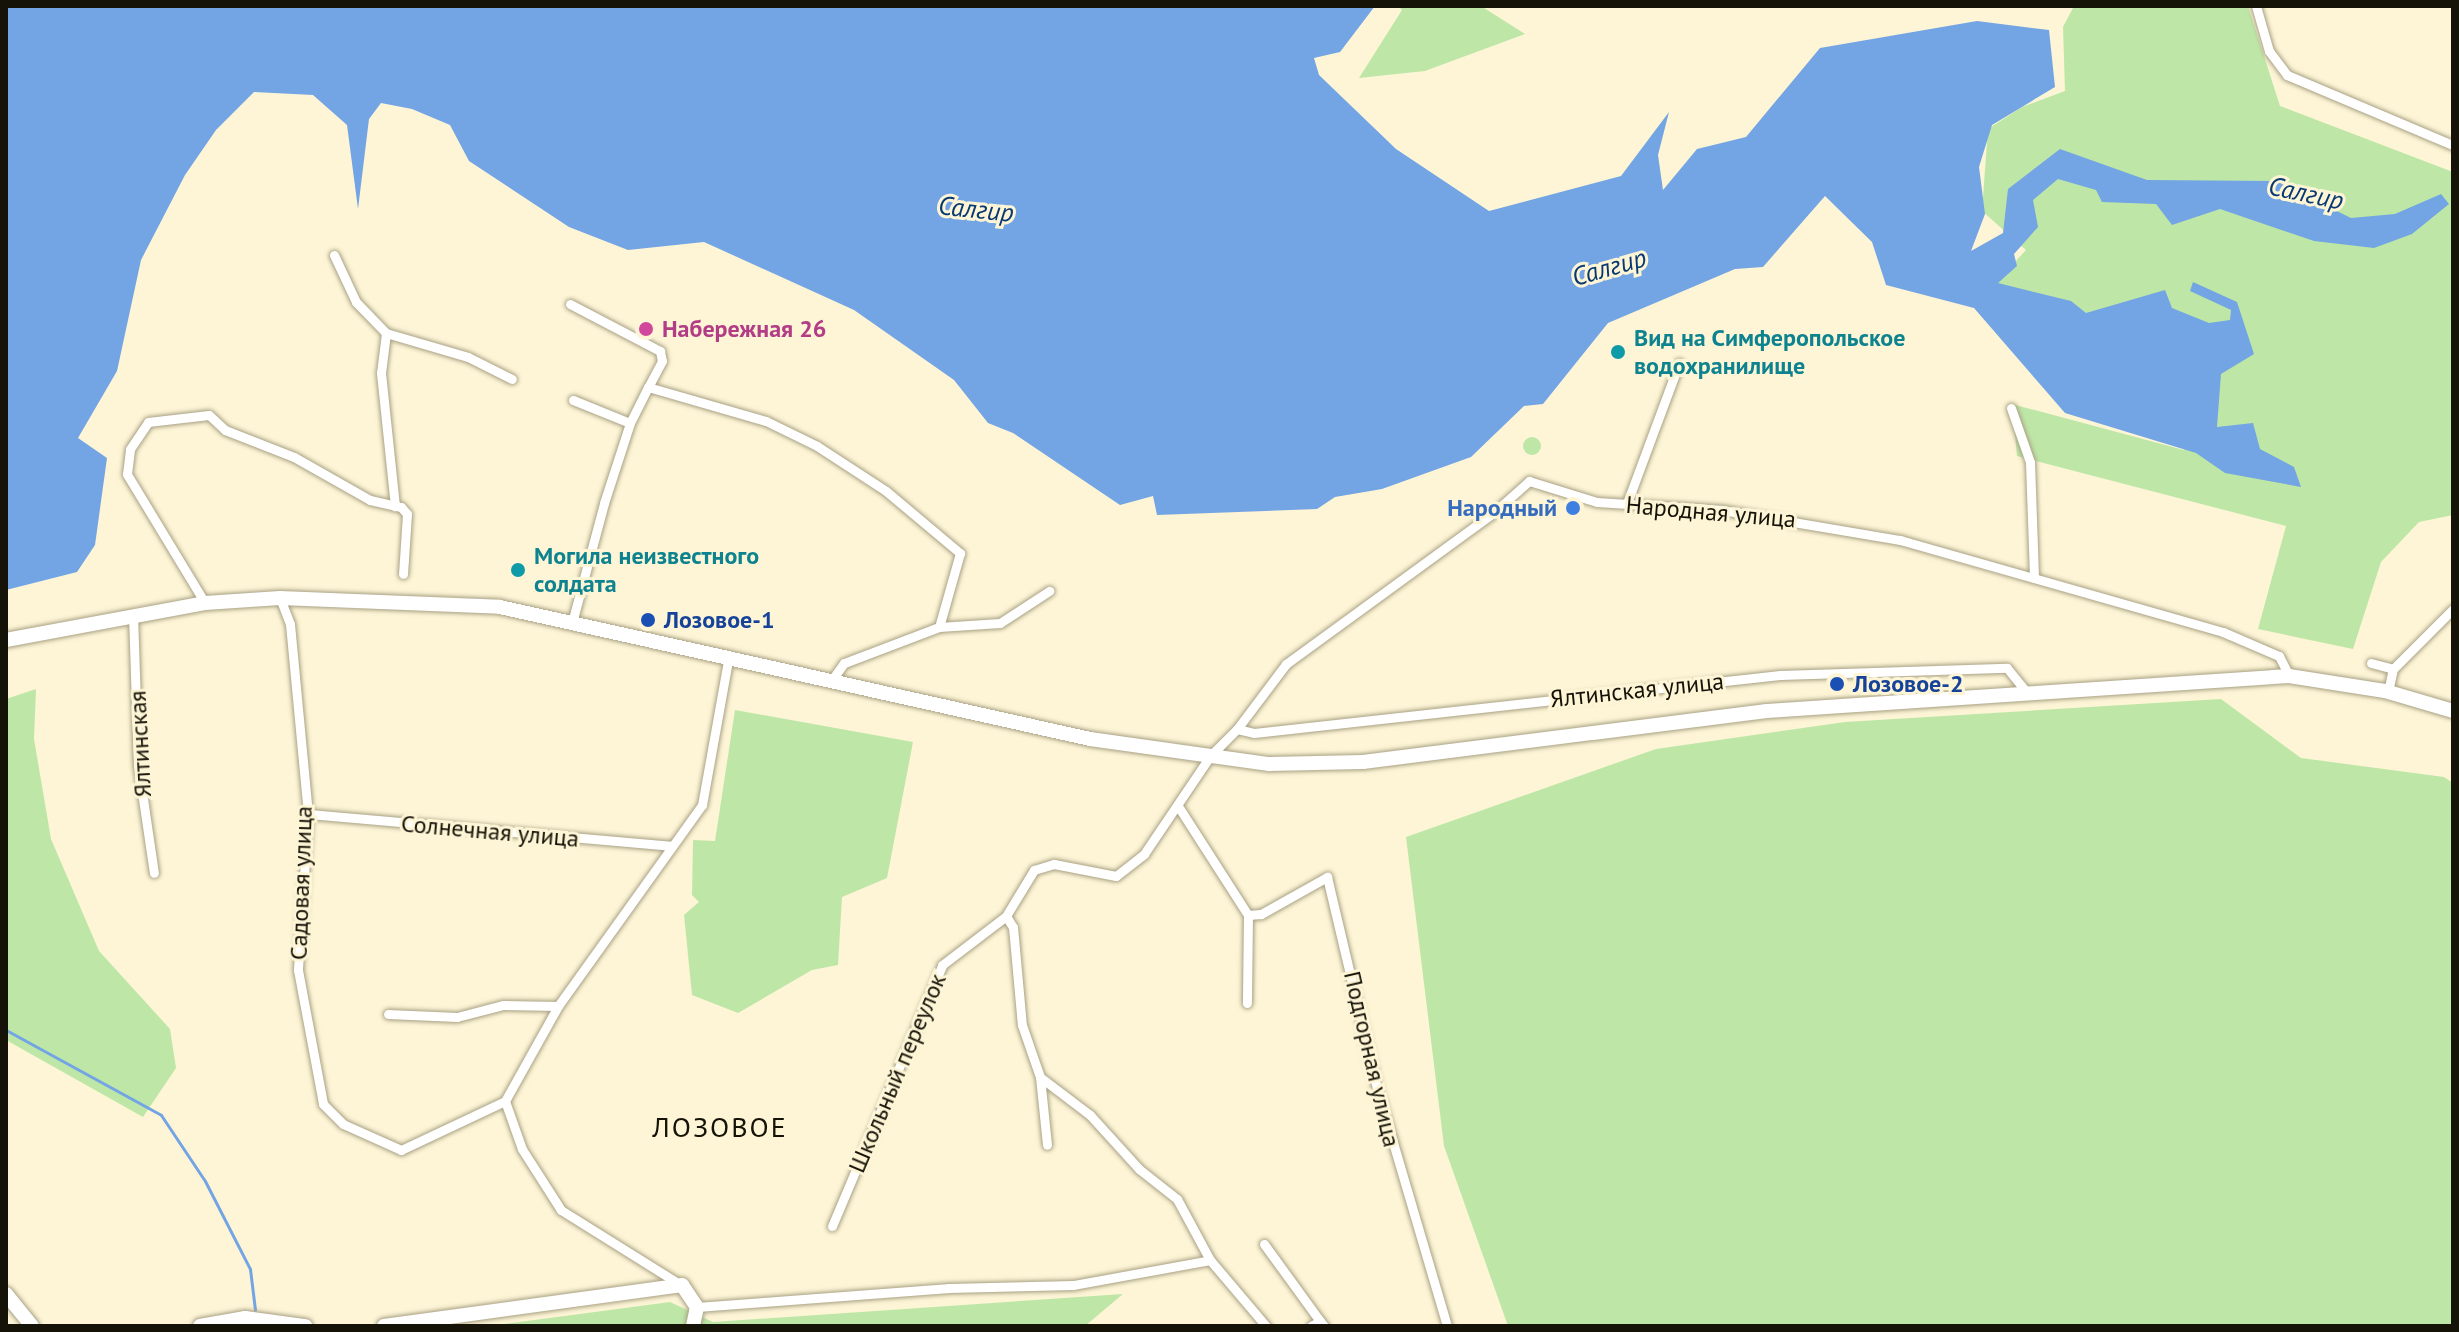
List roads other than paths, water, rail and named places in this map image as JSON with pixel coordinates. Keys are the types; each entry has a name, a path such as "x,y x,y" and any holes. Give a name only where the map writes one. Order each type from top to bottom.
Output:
{"main road":[{"path":"6,640 205,603 280,598 500,607 573,619 1090,739 1269,764 1363,762 1767,711 2289,676 2388,692 2453,711"},
{"path":"384,1326 682,1285 697,1307 693,1326"},
{"path":"6,1294 32,1326"},
{"path":"200,1326 245,1318 305,1326"}],"street":[{"path":"2256,6 2269,51 2287,75 2453,145"},
{"path":"334,255 356,302 386,333 468,357 512,379"},
{"path":"570,304 660,351 662,361 630,423 573,619"},
{"path":"386,333 381,373 395,506"},
{"path":"1627,503 1679,363"},
{"path":"648,387 766,421 817,446 886,491 960,553 939,627"},
{"path":"573,400 630,423"},
{"path":"2011,408 2030,462 2034,578"},
{"path":"205,603 127,474 130,449 148,422 209,415 225,430 294,457 370,500 395,506 407,514 403,574"},
{"name":"Народная улица","path":"1044,864 1116,876 1144,854 1210,756 1237,729 1286,664 1492,514 1529,481 1565,496 1807,520 2034,578 2223,632 2279,656 2289,676"},
{"path":"831,681 844,663 939,627 1000,623 1049,591"},
{"name":"Садовая улица","path":"280,598 290,624 308,814 298,970 323,1104 343,1124 401,1150 505,1101"},
{"path":"2388,692 2393,669 2453,609"},
{"name":"Ялтинская","path":"133,614 138,765 154,873"},
{"path":"682,1285 561,1210 522,1149 505,1101 558,1006 702,805 729,655"},
{"path":"2371,663 2393,669"},
{"name":"Ялтинская улица","path":"1237,729 1254,733 1780,675 2007,668 2027,693"},
{"path":"1178,806 1248,915 1247,1003"},
{"name":"Солнечная улица","path":"308,814 672,846"},
{"name":"Школьный переулок","path":"832,1226 942,965 1006,916 1034,870 1044,864"},
{"name":"Подгорная улица","path":"1248,915 1261,914 1327,877 1377,1088 1447,1326"},
{"path":"1006,916 1013,927 1022,1025 1040,1077 1047,1145"},
{"path":"388,1014 457,1017 503,1005 558,1006"},
{"path":"1040,1077 1090,1115 1139,1169 1177,1199 1210,1260 1266,1326"},
{"path":"1264,1244 1318,1324"},
{"path":"697,1307 949,1288 1073,1285 1210,1260"}],"water":[{"name":"Салгир","path":"6,6 1375,6 1340,52 1314,58 1319,75 1396,149 1489,211 1621,176 1669,112 1658,155 1663,190 1697,149 1746,137 1820,48 1977,21 2049,30 2055,87 1992,125 1979,167 1985,214 1971,251 2003,233 2008,189 2060,149 2147,180 2276,181 2351,218 2395,214 2441,194 2449,204 2412,234 2374,248 2314,241 2220,209 2172,225 2156,204 2102,202 2096,190 2058,179 2033,200 2038,227 2014,254 2017,266 1998,283 2071,301 2086,313 2165,290 2172,308 2209,323 2230,320 2231,310 2190,291 2193,282 2237,302 2254,354 2221,374 2217,427 2253,423 2260,449 2294,467 2301,487 2225,473 2196,453 2065,413 1974,308 1886,285 1872,242 1825,196 1763,267 1735,269 1608,323 1543,404 1524,406 1471,457 1382,489 1335,497 1317,509 1157,515 1153,496 1120,505 1013,433 988,423 954,380 854,310 704,242 628,250 569,227 469,161 450,125 412,109 381,103 369,119 358,209 347,125 313,95 254,92 216,130 185,175 141,260 117,371 78,438 107,458 95,545 77,572 6,590"}],"waterway":[{"path":"6,1030 161,1115 205,1181 250,1269 255,1310"}],"place":[{"name":"Набережная 26","path":"646,329"},
{"name":"Вид на Симферопольское водохранилище","path":"1618,352"},
{"name":"Народный","path":"1573,508"},
{"name":"Могила неизвестного солдата","path":"518,570"},
{"name":"Лозовое-1","path":"648,620"},
{"name":"Лозовое-2","path":"1837,684"}],"district":[{"name":"ЛОЗОВОЕ","path":"720,1127"}]}
